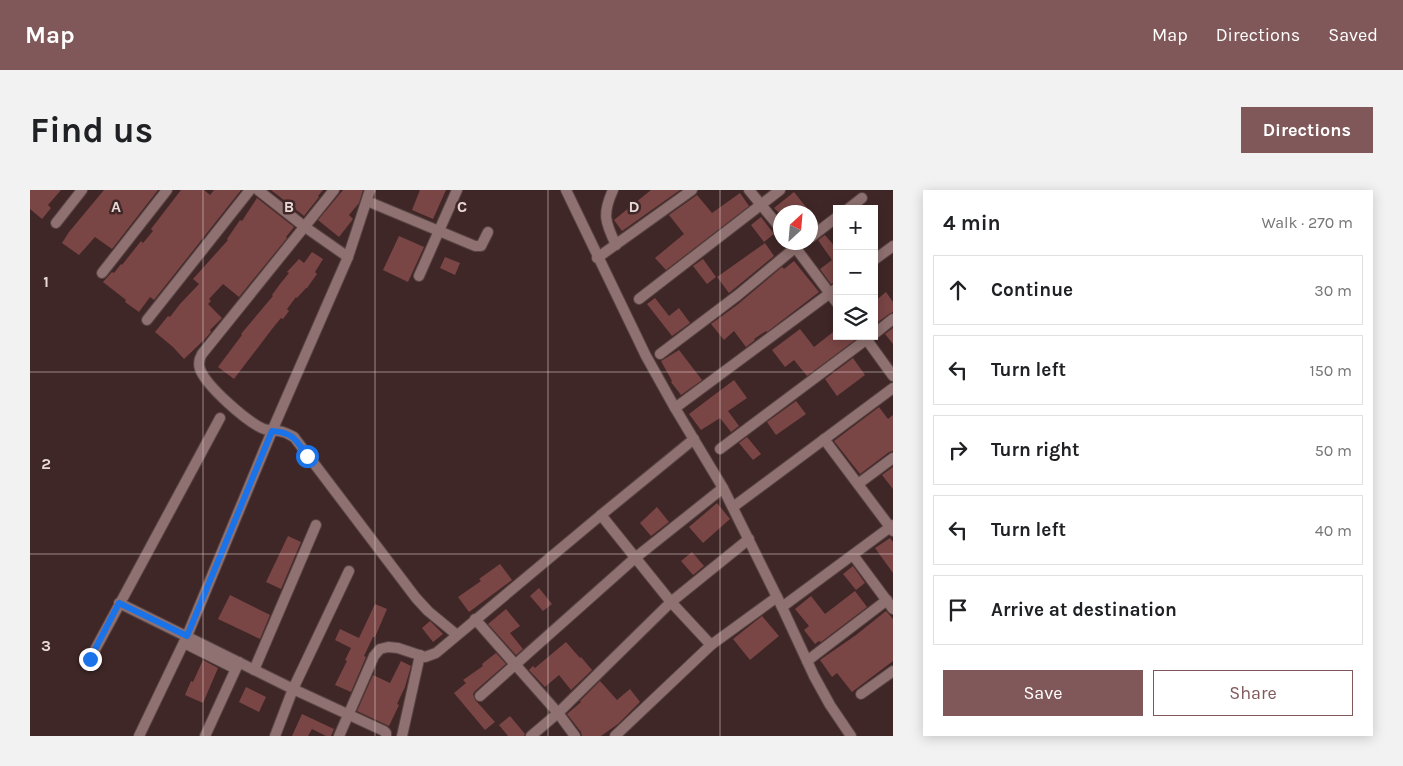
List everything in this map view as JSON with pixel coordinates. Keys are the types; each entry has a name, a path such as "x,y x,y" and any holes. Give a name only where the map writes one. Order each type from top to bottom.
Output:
{"street":[{"path":"56,223 82,190"},
{"path":"102,274 167,190"},
{"path":"147,320 250,190"},
{"path":"258,190 305,227 348,257"},
{"path":"334,190 202,354 199,362 200,369 214,390 249,420 263,428 272,431 282,431 294,437 416,598 457,635"},
{"path":"139,736 186,640 272,431 348,257 370,190"},
{"path":"419,276 457,190"},
{"path":"566,190 597,258 646,356 723,488 807,661 830,705 851,736"},
{"path":"613,190 605,216 608,230 616,245"},
{"path":"597,258 692,190"},
{"path":"749,190 773,221"},
{"path":"639,299 780,190"},
{"path":"853,205 862,198"},
{"path":"367,201 478,247 481,246 488,232"},
{"path":"818,230 833,220"},
{"path":"878,257 893,246"},
{"path":"660,354 738,295 789,250"},
{"path":"675,408 833,291 801,250"},
{"path":"878,330 893,320"},
{"path":"720,449 864,340"},
{"path":"871,340 893,376"},
{"path":"733,507 893,388"},
{"path":"90,659 220,418"},
{"path":"339,736 374,656 380,649 388,647 398,648 424,657 436,653 600,515 694,439"},
{"path":"782,607 892,528 824,439"},
{"path":"858,484 893,458"},
{"path":"480,696 635,558 723,488"},
{"path":"600,515 671,602 711,645"},
{"path":"254,670 316,525"},
{"path":"532,736 671,602 749,539"},
{"path":"807,661 890,605 853,555"},
{"path":"275,736 292,692 349,571"},
{"path":"616,736 711,645 777,597"},
{"path":"119,603 186,640 292,692 384,731 386,736"},
{"path":"475,620 558,713 575,736"},
{"path":"402,736 420,655"},
{"path":"237,665 254,670 292,692"},
{"path":"205,736 237,665"},
{"path":"861,694 893,671"},
{"path":"348,717 379,736"}],"building":[{"path":"30,190 61,190 48,205 51,208 42,219 30,209"},
{"path":"104,190 158,190 112,249 95,237 79,255 62,243"},
{"path":"181,190 204,190 210,195 214,190 241,190 154,300 150,297 139,312 103,282 122,265 141,241 143,243 153,231 151,229"},
{"path":"271,190 323,190 304,216"},
{"path":"343,190 363,190 359,203 349,215 353,219 339,237 318,220"},
{"path":"420,190 446,190 433,219 412,210"},
{"path":"651,190 680,190 622,231 614,220"},
{"path":"794,192 804,205 778,205"},
{"path":"740,193 749,206 666,270 655,258 684,234 669,215 697,195 712,213"},
{"path":"257,198 294,227 239,297 223,284 209,299 211,301 208,304 222,318 210,330 211,332 204,340 184,359 155,332 199,284 193,279 228,240"},
{"path":"761,217 773,235 764,242 751,225"},
{"path":"825,235 833,244 833,283 831,284 820,269 832,260 818,240"},
{"path":"399,236 424,247 408,282 383,270"},
{"path":"765,243 774,256 729,293 717,277"},
{"path":"312,252 323,259 315,272 317,274 307,288 296,297 287,309 289,311 283,319 281,318 272,329 234,379 218,367 241,334 273,296 289,273 287,272 299,259 304,263"},
{"path":"445,257 460,263 455,275 440,268"},
{"path":"703,259 716,277 707,284 693,266"},
{"path":"794,261 819,292 767,332 754,339 746,347 734,331 724,340 711,324 782,267 784,269"},
{"path":"886,292 893,302 893,312 878,322 878,299"},
{"path":"655,298 669,316 679,308 690,323 672,336 647,304"},
{"path":"893,328 893,344 885,334"},
{"path":"800,329 814,347 833,332 833,340 855,340 807,376 794,360 785,367 772,350"},
{"path":"679,350 702,380 681,395 671,382 661,361"},
{"path":"853,358 865,375 837,396 825,379"},
{"path":"734,380 747,398 728,411 739,426 731,432 720,418 701,430 689,414"},
{"path":"796,401 806,414 776,435 767,422"},
{"path":"879,407 888,419 893,415 893,451 860,474 834,441"},
{"path":"747,437 761,454 753,460 739,443"},
{"path":"893,467 893,489 882,475"},
{"path":"717,503 730,519 703,543 689,527"},
{"path":"657,507 669,522 651,536 640,523"},
{"path":"288,536 301,542 281,589 266,582"},
{"path":"890,538 893,542 893,573 875,548"},
{"path":"692,552 704,566 693,575 681,561"},
{"path":"500,564 512,580 469,612 458,597 481,581 479,579"},
{"path":"853,566 865,583 856,590 843,574"},
{"path":"539,588 552,604 543,611 530,596"},
{"path":"855,591 867,607 821,642 819,641 815,644 804,630 809,626 795,609 811,596 825,614"},
{"path":"230,595 270,615 260,639 218,619"},
{"path":"375,604 387,609 375,637 373,637 364,656 366,657 351,692 335,685 351,648 335,640 340,629 359,638"},
{"path":"506,609 520,626 510,633 523,649 516,655 488,624"},
{"path":"886,611 893,619 893,661 852,692 837,673 832,677 820,660"},
{"path":"762,616 779,636 750,660 733,639"},
{"path":"430,621 443,634 433,642 422,628"},
{"path":"566,642 592,670 571,690 559,675 545,687 529,670 533,666 535,668"},
{"path":"496,653 506,664 473,694 475,700 495,722 485,730 454,693 466,683 463,680 483,666 482,664"},
{"path":"203,660 218,668 203,703 185,695"},
{"path":"401,661 411,666 405,687 397,704 399,705 389,726 357,711 373,675 390,683"},
{"path":"600,681 617,700 630,689 640,702 618,724 601,736 582,736 567,714"},
{"path":"246,687 266,697 259,712 239,702"},
{"path":"302,714 334,729 331,736 326,736 312,729 308,736 292,736"},
{"path":"510,716 525,734 524,736 508,736 499,725"}],"route":[{"path":"90,659 119,603 187,636 272,431 282,431 294,437 307,456"}]}
